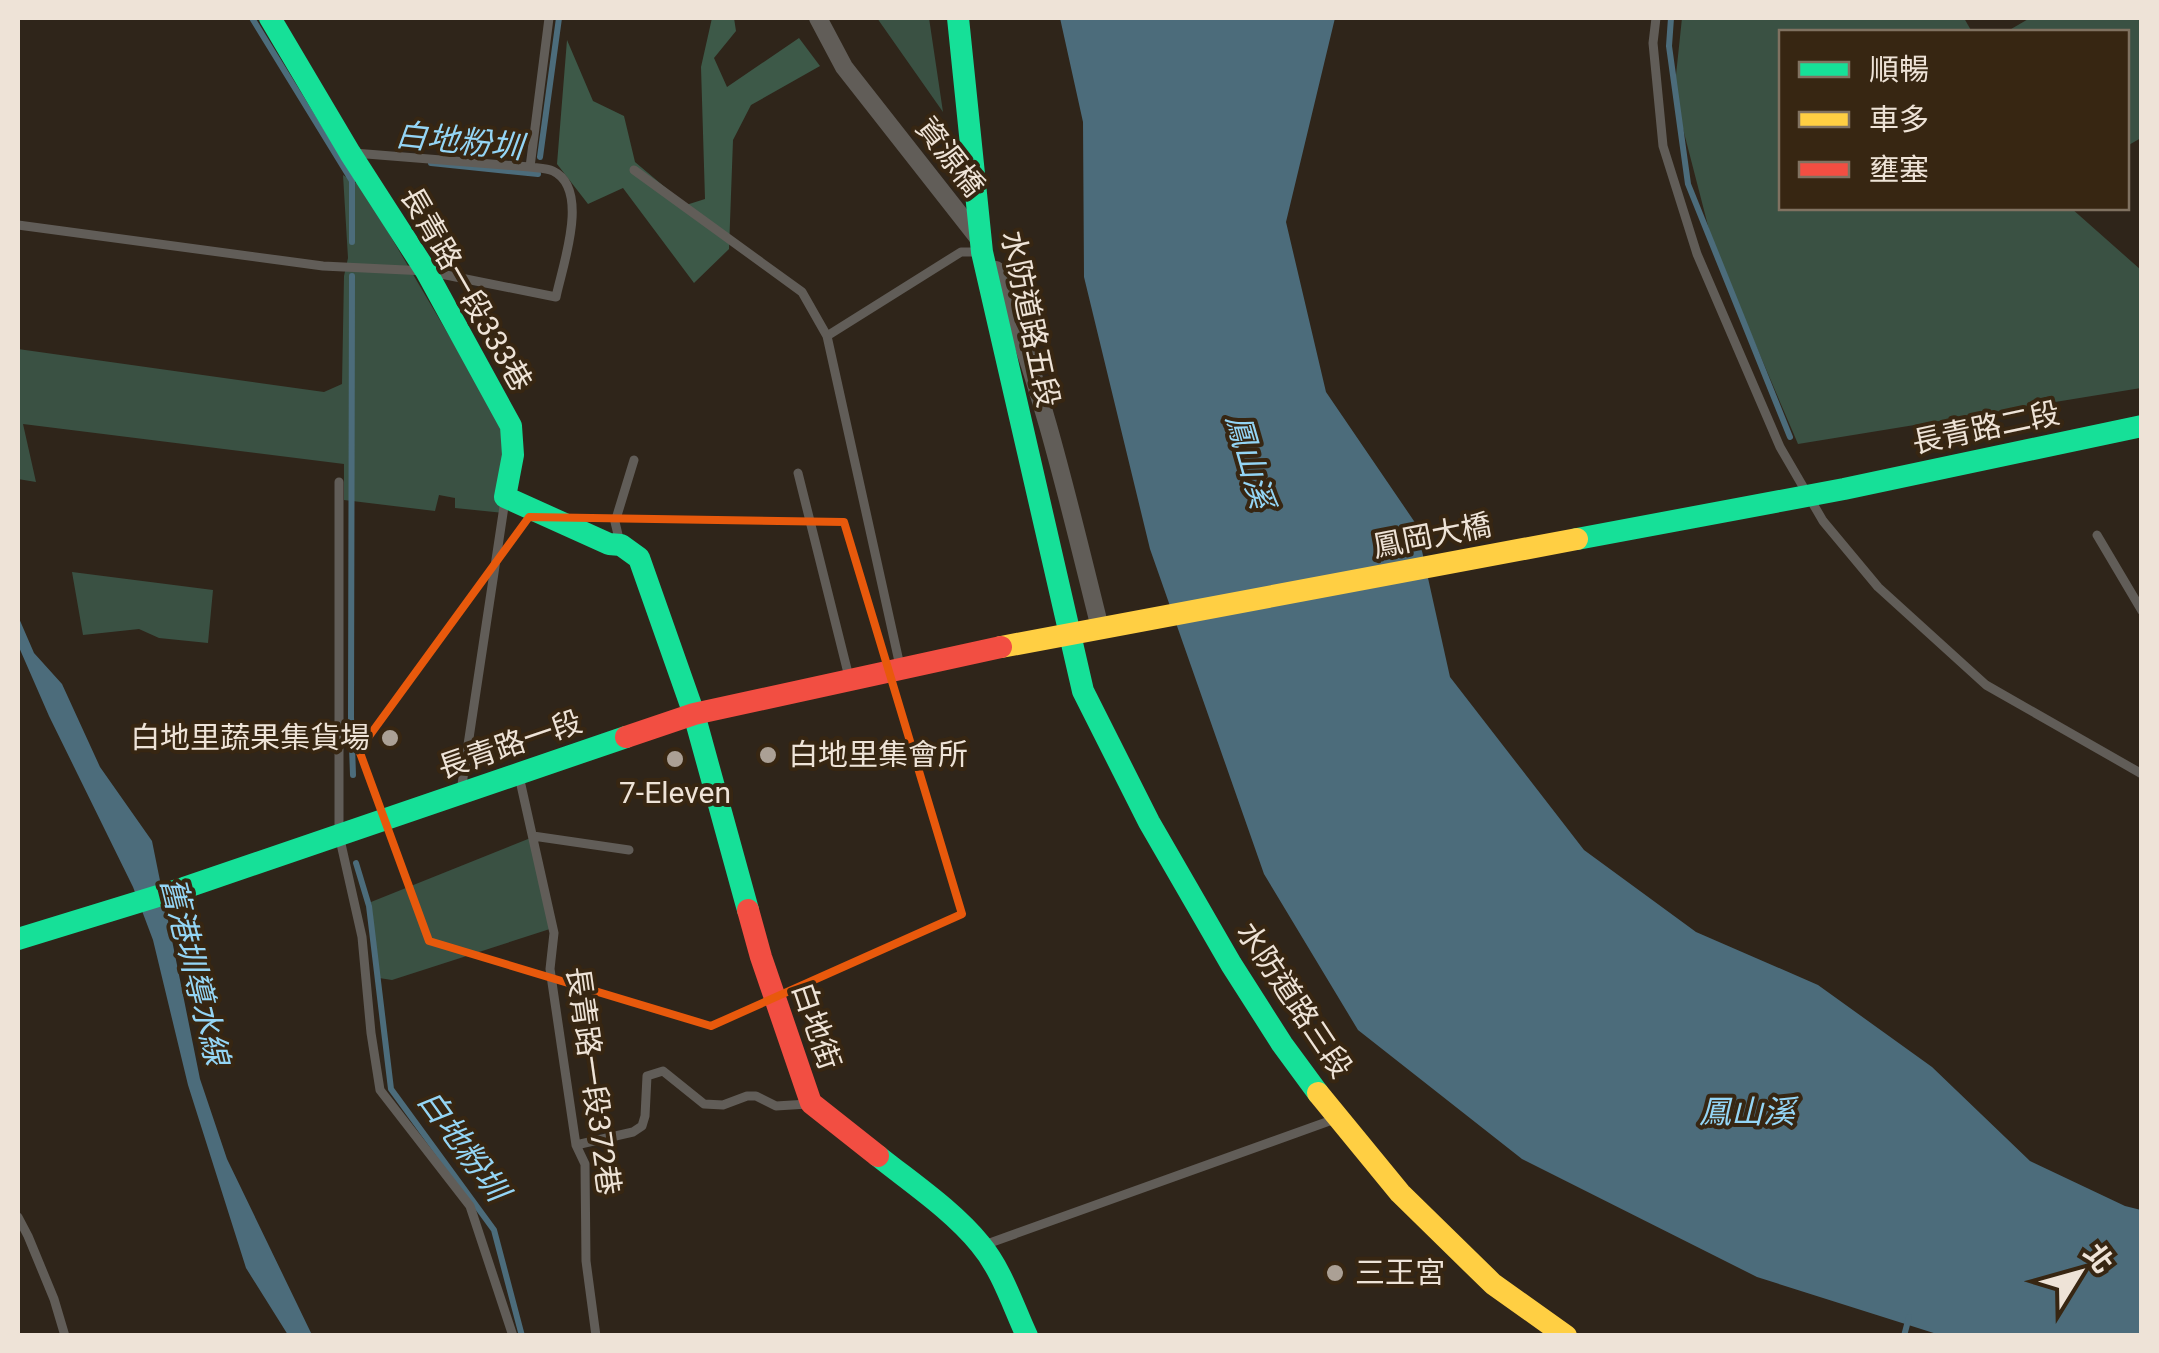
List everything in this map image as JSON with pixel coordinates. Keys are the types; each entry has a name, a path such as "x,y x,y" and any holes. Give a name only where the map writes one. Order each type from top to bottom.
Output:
{"street":[{"name":"長青路一段333巷","path":"270,18 426,271 512,426 513,455 505,497"},
{"name":"資源橋","path":"818,18 844,67 987,249 1016,321 1057,457 1100,628"},
{"name":"水防道路五段","path":"958,18 982,252 1068,630"},
{"name":"長青路二段","path":"1844,489 2142,426"},
{"name":"鳳岡大橋","path":"1030,640 1844,489"},
{"path":"505,497 621,546"},
{"name":"白地街","path":"621,546 639,558 694,714 761,957 811,1104 947,1211 982,1246 1027,1336"},
{"name":"水防道路三段","path":"1068,630 1083,691 1149,822 1282,1044 1400,1194 1493,1284 1566,1336"},
{"name":"長青路一段","path":"18,939 184,888 694,714 1030,640"}],"lane":[{"path":"530,167 549,18"},
{"path":"1656,18 1653,42 1664,146 1697,254 1780,447 1823,521 1878,587 1986,685 2142,774"},
{"path":"18,225 322,266 426,271 556,298 574,216 566,184 554,172 350,153"},
{"path":"634,170 802,292 827,336 900,669"},
{"path":"827,336 962,252 982,252"},
{"path":"621,546 615,522 634,460"},
{"path":"798,473 850,680"},
{"path":"340,482 339,835 362,937 380,1090 470,1206 513,1336"},
{"name":"長青路一段333巷","path":"460,794 505,497"},
{"path":"2097,535 2142,611"},
{"name":"長青路一段372巷","path":"518,774 554,933 550,968 576,1145 585,1164 586,1261 596,1336"},
{"path":"534,836 630,850"},
{"path":"576,1145 633,1132 642,1126 647,1076 654,1072 663,1071 704,1104 723,1105 756,1096 776,1106 811,1104"},
{"path":"982,1246 1337,1118"},
{"path":"18,1217 54,1299 65,1336"}],"highlighted area":[{"path":"529,517 844,522 962,914 711,1026 429,941 359,750"}],"green space":[{"path":"712,18 734,18 736,31 714,58 727,87 799,38 820,66 751,105 733,140 729,249 694,283 623,188 588,204 557,164 567,40 593,101 624,116 635,162 686,205 705,199 701,67"},
{"path":"877,18 929,18 943,112"},
{"path":"1682,18 1964,18 1971,30 1779,30 1779,210 2073,210 2141,270 2141,388 1798,444 1713,245 1674,94"},
{"path":"2030,18 2141,18 2141,138 2129,145 2129,30 2009,30"},
{"path":"343,175 361,186 511,441 504,513 455,508 455,498 439,495 435,511 344,500 344,464 23,424 36,482 18,479 18,349 324,392 342,384 344,276 348,258"},
{"path":"72,572 213,590 208,643 159,638 139,629 83,635"},
{"path":"533,837 553,928 392,980 379,978 371,902"}],"water":[{"name":"鳳山溪","path":"1060,18 1335,18 1286,222 1326,392 1416,524 1450,677 1584,850 1696,932 1818,985 1932,1067 2030,1161 2141,1210 2141,1335 1940,1335 1757,1277 1522,1159 1358,1030 1264,874 1150,549 1084,277 1083,122"},
{"path":"18,616 34,653 62,684 100,767 152,841 200,1079 227,1159 312,1335 288,1335 246,1268 188,1085 153,940 133,887 18,645"}],"waterway":[{"name":"白地粉圳","path":"252,18 352,181 352,242"},
{"name":"白地粉圳","path":"540,157 559,18"},
{"path":"1671,18 1669,46 1688,184 1790,437"},
{"name":"白地粉圳","path":"431,163 538,174"},
{"name":"白地粉圳","path":"352,276 353,775"},
{"name":"白地粉圳","path":"356,863 369,906 391,1089 494,1230 522,1336"},
{"path":"1904,1336 1909,1317"}],"traffic: fast":[{"path":"270,18 426,271 511,426 513,455 505,497 609,544 621,545 639,558 694,714 748,910"},
{"path":"958,18 982,252 1083,691 1149,822 1231,964 1318,1093"},
{"path":"1577,539 1844,489 2142,426"},
{"path":"18,939 184,888 626,737"},
{"path":"878,1156 945,1209 980,1244 1001,1277 1027,1336"}],"traffic: slow":[{"path":"1001,647 1577,539"},
{"path":"1318,1093 1400,1193 1493,1284 1566,1336"}],"traffic: jam":[{"path":"626,737 694,714 1001,647"},
{"path":"748,910 811,1103 878,1156"}],"place":[{"name":"白地里蔬果集貨場","path":"390,738"},
{"name":"白地里集會所","path":"768,755"},
{"name":"7-Eleven","path":"675,759"},
{"name":"三王宮","path":"1335,1273"}],"water label":[{"name":"舊港圳導水線","path":"195,971"}]}
